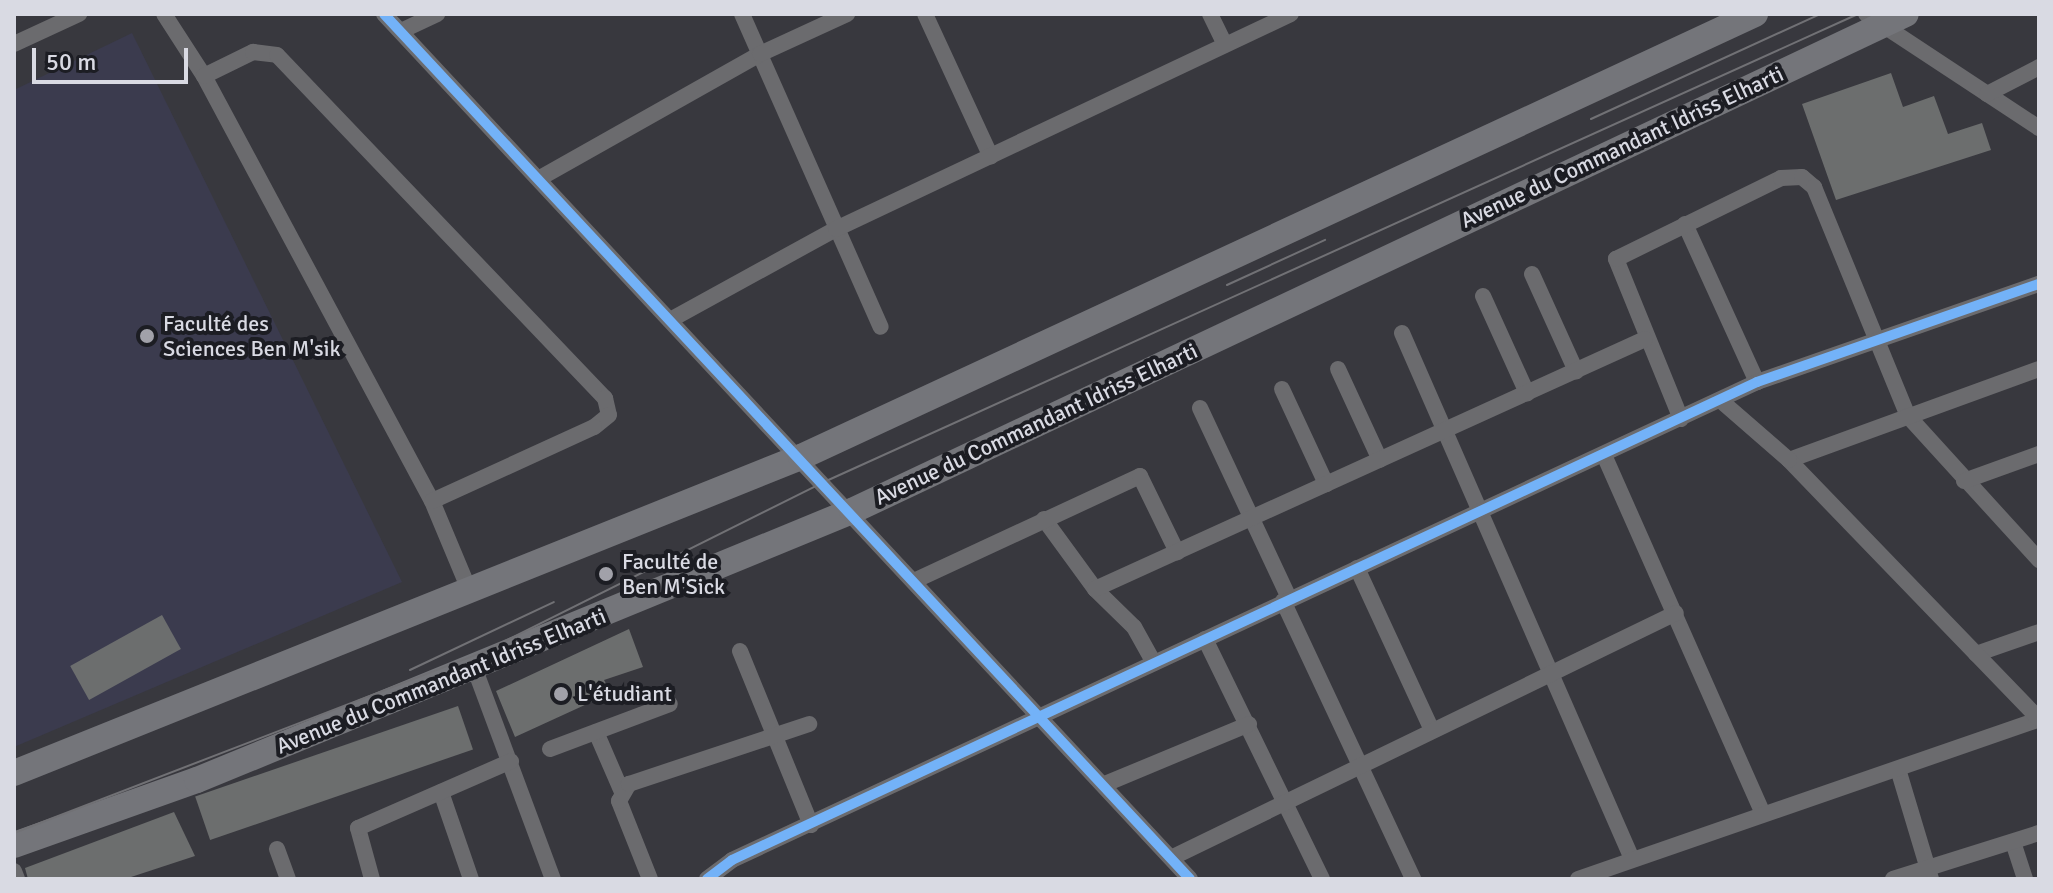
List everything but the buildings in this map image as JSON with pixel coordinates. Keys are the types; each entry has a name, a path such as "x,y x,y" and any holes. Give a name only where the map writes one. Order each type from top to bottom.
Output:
{"main road":[{"path":"14,773 801,457 1755,14"},
{"name":"Avenue du Commandant Idriss Elharti","path":"14,845 197,780 852,511 1873,20 1906,14"}],"street":[{"path":"14,44 79,14"},
{"path":"164,14 204,76 432,501 470,592"},
{"path":"384,14 1044,716 1190,879"},
{"path":"401,31 437,14"},
{"path":"742,14 881,327"},
{"path":"540,178 760,54 847,14"},
{"path":"925,14 991,157"},
{"path":"1210,14 1225,45"},
{"path":"672,319 836,229 1291,14"},
{"path":"1873,20 2039,128"},
{"path":"204,76 253,52 277,55 605,398 609,415 594,427 432,501"},
{"path":"1987,94 2039,67"},
{"path":"1681,419 1645,339 1616,259 1781,178 1810,182 1908,416 1964,481 2032,543 2039,560"},
{"path":"1685,224 1757,382"},
{"path":"1532,274 1576,371"},
{"path":"707,879 732,860 1757,382 2039,284"},
{"path":"1483,296 1527,393"},
{"path":"1402,333 1632,859"},
{"path":"1095,589 1645,339"},
{"path":"1338,369 1380,460"},
{"path":"1789,460 2039,369"},
{"path":"1282,389 1326,484"},
{"path":"1581,878 2039,719 1789,460 1720,400"},
{"path":"1200,408 1413,879"},
{"path":"1964,481 2039,454"},
{"path":"1604,455 1763,814"},
{"path":"916,580 1140,476 1177,552"},
{"path":"1044,519 1095,589 1134,627 1154,663"},
{"path":"1357,568 1431,728"},
{"path":"1171,858 1358,763 1676,613"},
{"path":"1976,654 2039,632"},
{"path":"1205,639 1287,799 1322,879"},
{"path":"740,651 771,736 811,825"},
{"path":"474,667 553,879"},
{"path":"550,749 670,704"},
{"path":"622,792 809,724"},
{"path":"1105,784 1249,724"},
{"path":"596,732 622,792 625,823 650,879"},
{"path":"372,879 358,828 511,761"},
{"path":"1898,769 1929,874"},
{"path":"441,792 471,879"},
{"path":"1893,879 1929,874 2039,833"},
{"path":"2013,842 2025,879"},
{"path":"277,849 288,879"},
{"path":"14,871 17,879"}],"shaded area":[{"name":"Faculté des Sciences Ben M'sik","path":"132,33 402,582 14,747 14,90"}],"tram line":[{"path":"1591,119 1820,14"},
{"path":"14,833 481,653 824,482 1858,14"},
{"path":"1227,285 1325,240"},
{"path":"410,670 554,602"}],"cycle path":[{"path":"384,14 1190,879"},
{"path":"707,879 732,860 1757,382 2039,284"}],"place":[{"name":"Faculté des Sciences Ben M'sik","path":"147,336"},
{"name":"Faculté de Ben M'Sick","path":"606,574"},
{"name":"L'étudiant","path":"561,694"}]}
